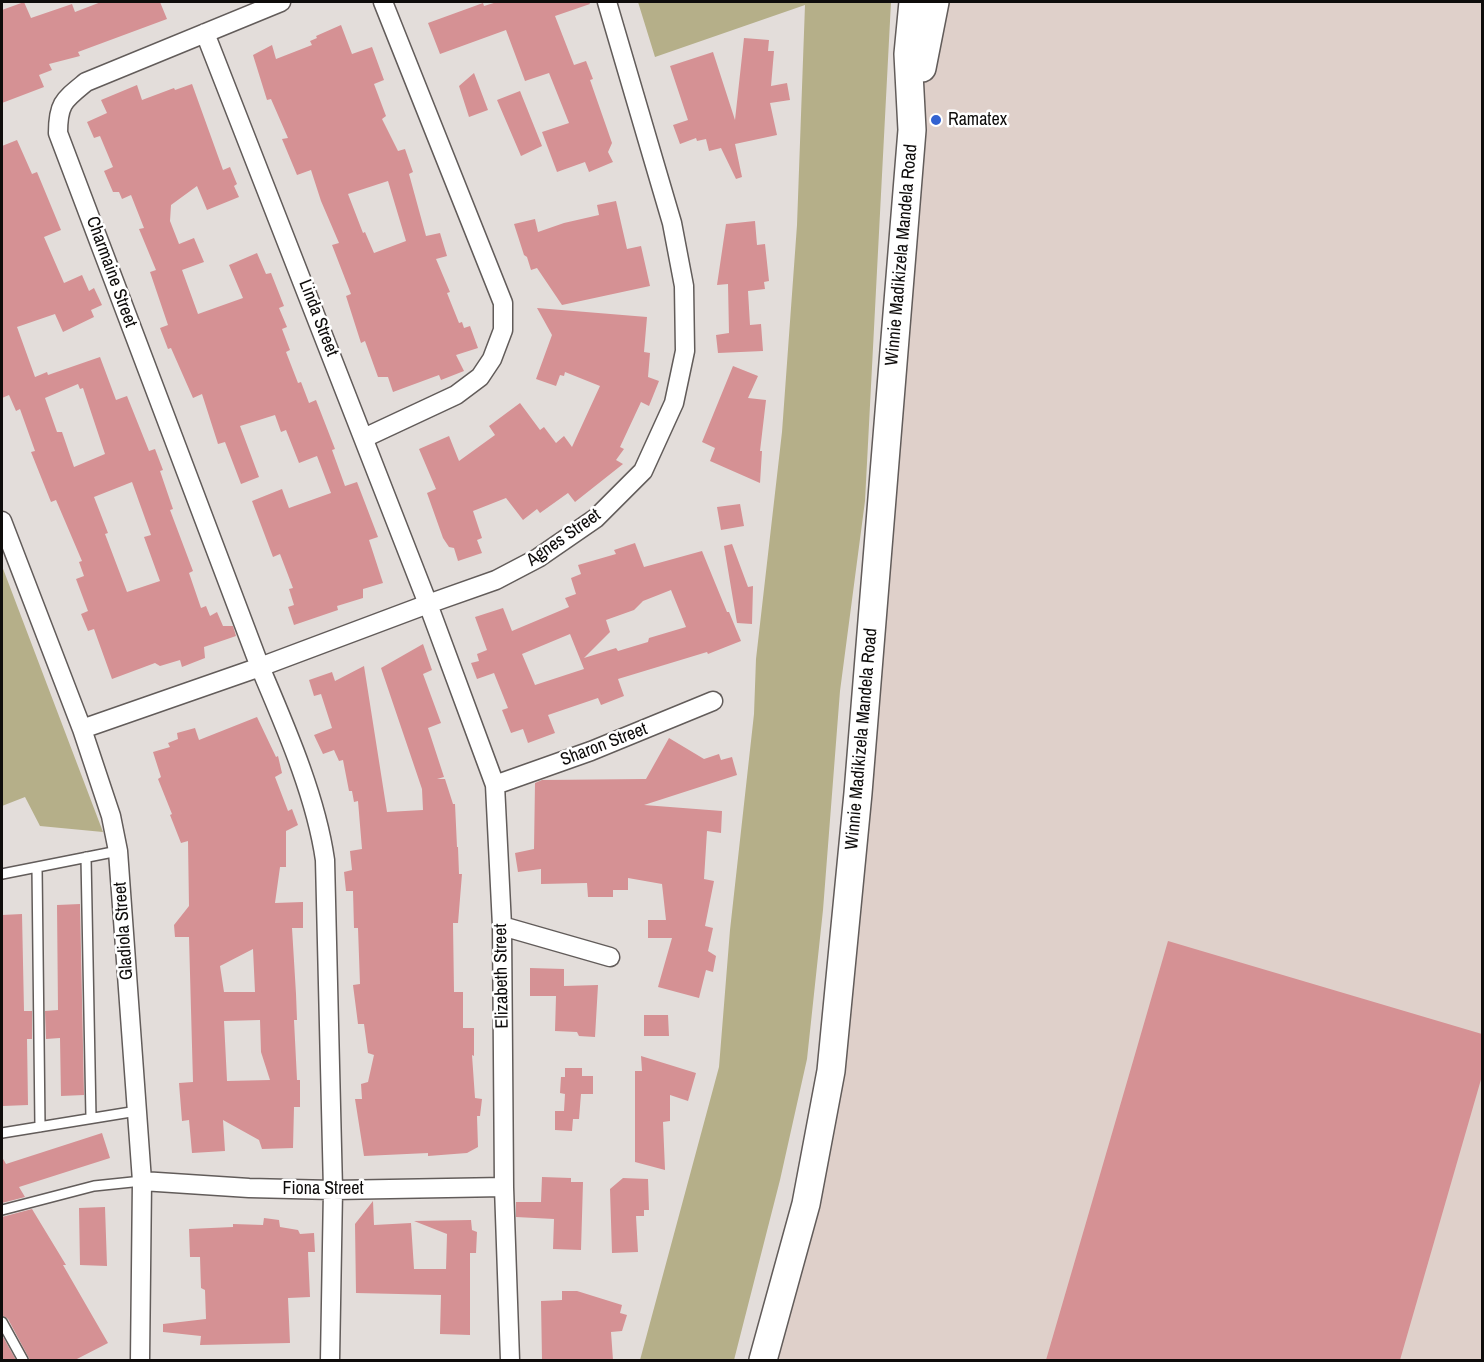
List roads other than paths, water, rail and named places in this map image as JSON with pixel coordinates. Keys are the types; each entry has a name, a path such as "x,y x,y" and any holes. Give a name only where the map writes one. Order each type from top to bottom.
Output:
{"main road":[{"name":"Winnie Madikizela Mandela Road","path":"764,1360 806,1204 831,1071 859,781 912,110 908,54 914,2"},
{"name":"Winnie Madikizela Mandela Road","path":"912,110 935,2"}],"street":[{"name":"Charmaine Street","path":"260,667 58,133 58,113 66,99 86,82 281,2"},
{"path":"364,438 456,395 480,377 492,359 503,330 502,303 383,2"},
{"name":"Agnes Street","path":"82,729 260,667 496,580 538,558 596,518 643,471 674,403 686,351 684,286 672,223 608,2"},
{"name":"Linda Street","path":"205,33 428,604"},
{"name":"Gladiola Street","path":"2,521 82,729 111,816 118,851 142,1181 140,1360"},
{"name":"Elizabeth Street","path":"428,604 495,785 502,926 504,1187 510,1360"},
{"path":"260,667 287,731 321,834 325,860 333,1190 330,1360"},
{"name":"Sharon Street","path":"495,785 591,751 713,702"},
{"path":"502,926 610,957"},
{"name":"Fiona Street","path":"142,1181 249,1188 333,1190 504,1187"}],"lane":[{"path":"2,874 118,851"},
{"path":"86,857 92,1118"},
{"path":"38,867 40,1127"},
{"path":"2,1133 137,1111"},
{"path":"2,1210 94,1186 142,1181"},
{"path":"2,1323 23,1360"}],"place":[{"name":"Ramatex","path":"936,120"}]}
